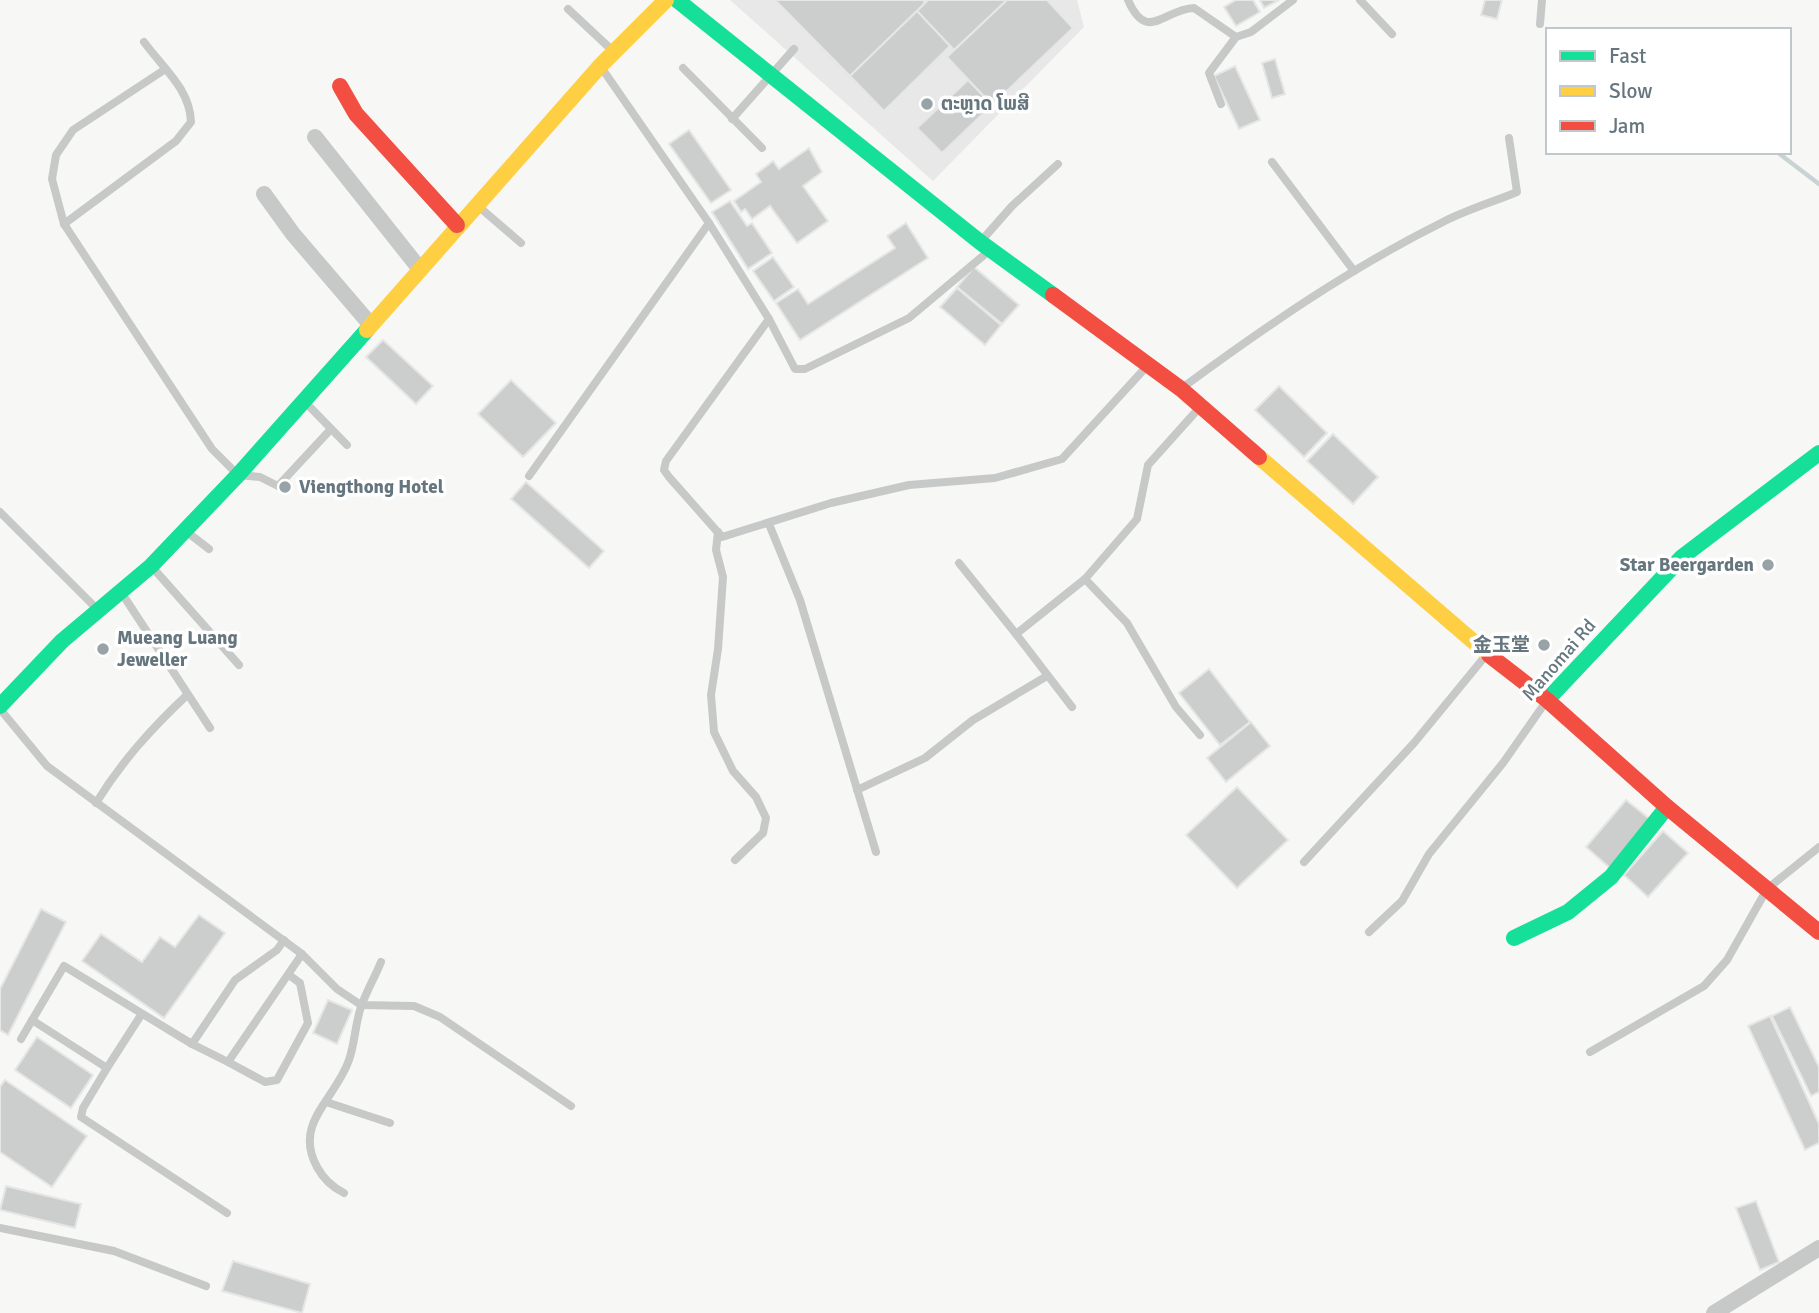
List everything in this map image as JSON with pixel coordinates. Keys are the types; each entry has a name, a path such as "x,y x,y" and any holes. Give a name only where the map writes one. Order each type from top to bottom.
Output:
{"street":[{"path":"0,707 62,641 151,566 238,474 600,65 666,0"},
{"path":"677,0 985,246 1181,389 1488,654 1547,700 1667,807 1819,932"},
{"path":"340,86 356,114 457,225"},
{"path":"315,137 419,268"},
{"path":"264,194 293,234 370,324"},
{"name":"Manomai Rd","path":"1547,700 1682,557 1819,453"},
{"path":"1514,938 1568,912 1611,877 1667,807"},
{"path":"1714,1313 1819,1248"}],"lane":[{"path":"1128,0 1134,14 1142,21 1151,23 1194,8 1236,37"},
{"path":"1221,104 1209,73 1236,37 1251,32 1293,0"},
{"path":"1360,0 1392,34"},
{"path":"1540,24 1542,0"},
{"path":"568,9 614,52"},
{"path":"64,224 176,141 191,122 190,104 179,85 164,70 144,42"},
{"path":"732,119 794,49"},
{"path":"600,65 709,223 769,319 795,369 805,369 909,318 985,246 1012,206 1059,164"},
{"path":"683,68 762,148"},
{"path":"164,70 73,130 56,155 52,179 64,224 212,449 238,474 260,477 278,486 331,429"},
{"path":"1181,389 1258,332 1354,271 1445,220 1517,192 1509,138"},
{"path":"1272,162 1354,271"},
{"path":"476,204 522,243"},
{"path":"529,476 709,223"},
{"path":"769,319 666,461 664,470 727,538 831,503 909,485 995,478 1062,459 1147,365"},
{"path":"302,400 347,445"},
{"path":"1016,634 1085,579 1137,519 1148,464 1200,407"},
{"path":"0,512 99,611"},
{"path":"769,524 800,600 876,852"},
{"path":"185,530 209,549"},
{"path":"718,531 716,550 723,577 718,649 711,695 714,732 733,771 756,797 766,818 763,833 735,860"},
{"path":"959,564 1072,707"},
{"path":"151,566 239,665"},
{"path":"1085,579 1127,623 1176,707 1200,734"},
{"path":"121,592 210,728"},
{"path":"1304,862 1414,743 1488,654"},
{"path":"856,790 925,758 973,720 1047,676"},
{"path":"96,803 121,763 144,735 187,695"},
{"name":"Manomai Rd","path":"1369,932 1402,901 1429,854 1503,763 1547,700"},
{"path":"0,707 47,766 284,940 337,989 362,1005 414,1006 440,1017 571,1106"},
{"path":"1590,1052 1704,986 1727,960 1767,890 1819,846"},
{"path":"192,1044 235,980 277,950 284,940"},
{"path":"228,1062 302,954"},
{"path":"344,1193 333,1188 322,1176 309,1153 307,1137 313,1121 349,1061 362,1005 381,962"},
{"path":"21,1039 64,966 192,1044 265,1082 277,1080 308,1023 300,983 289,975"},
{"path":"141,1015 83,1108 81,1117 227,1213"},
{"path":"32,1020 107,1068"},
{"path":"326,1102 390,1123"},
{"path":"0,1228 114,1251 206,1286"}],"shaded area":[{"name":"ຕະຫຼາດ ໂພສີ","path":"730,0 1077,0 1084,27 933,181"}],"building":[{"path":"775,0 923,0 925,3 850,76"},
{"path":"928,0 1007,0 954,50 917,11"},
{"path":"1007,0 1047,0 1073,28 992,105 947,57"},
{"path":"1236,0 1253,0 1260,12 1236,26 1224,7"},
{"path":"1260,0 1279,0 1264,8"},
{"path":"1485,0 1502,0 1497,19 1481,15"},
{"path":"917,11 950,46 884,111 850,76"},
{"path":"1275,59 1285,94 1272,98 1262,63"},
{"path":"1235,66 1260,120 1239,129 1214,76"},
{"path":"968,80 992,105 942,153 917,128"},
{"path":"689,130 731,190 711,203 669,144"},
{"path":"809,148 822,172 803,186 828,221 797,243 770,206 752,219 745,209 741,212 734,201 761,182 756,174 773,161 779,169"},
{"path":"730,201 747,226 752,223 772,253 748,269 712,212"},
{"path":"906,223 928,258 800,340 776,303 798,289 808,304 895,248 887,236"},
{"path":"773,257 794,287 774,301 753,271"},
{"path":"974,267 1019,305 1002,324 957,287"},
{"path":"957,288 1001,325 985,345 940,307"},
{"path":"383,340 433,386 416,404 366,357"},
{"path":"511,380 556,423 523,457 478,414"},
{"path":"1279,386 1327,433 1304,457 1255,410"},
{"path":"1333,434 1378,477 1353,504 1307,461"},
{"path":"526,482 604,551 589,568 511,499"},
{"path":"1209,669 1250,722 1220,745 1179,693"},
{"path":"1251,722 1270,746 1226,782 1207,758"},
{"path":"1237,787 1288,840 1237,888 1186,835"},
{"path":"1626,800 1651,820 1610,868 1586,847"},
{"path":"1663,831 1688,853 1648,897 1624,875"},
{"path":"41,909 66,922 8,1035 0,1030 0,989"},
{"path":"199,915 225,933 164,1018 82,961 101,934 142,962 160,937 175,947"},
{"path":"328,1000 352,1010 337,1044 313,1033"},
{"path":"1790,1007 1819,1067 1819,1092 1811,1096 1772,1016"},
{"path":"1770,1016 1819,1124 1819,1143 1805,1150 1748,1026"},
{"path":"37,1037 93,1075 71,1108 15,1070"},
{"path":"5,1080 87,1136 52,1187 0,1152 0,1087"},
{"path":"6,1186 81,1204 75,1228 0,1210"},
{"path":"1756,1201 1779,1262 1760,1270 1736,1208"},
{"path":"233,1261 310,1284 302,1313 222,1291"}],"waterway":[{"path":"1780,154 1819,184"}],"traffic: fast":[{"path":"677,0 980,242 1053,295"},
{"path":"0,706 62,641 151,566 238,475 367,330"},
{"path":"1547,700 1682,557 1819,453"},
{"path":"1514,938 1568,912 1611,877 1667,807"}],"traffic: slow":[{"path":"367,330 600,66 666,0"},
{"path":"1259,457 1489,655"}],"traffic: jam":[{"path":"340,86 356,114 457,225"},
{"path":"1053,295 1181,389 1259,457"},
{"path":"1489,655 1547,700 1667,807 1819,932"}],"place":[{"name":"ຕະຫຼາດ ໂພສີ","path":"927,104"},
{"name":"Viengthong Hotel","path":"285,487"},
{"name":"Star Beergarden","path":"1768,565"},
{"name":"金玉堂","path":"1544,645"},
{"name":"Mueang Luang Jeweller","path":"103,649"}]}
